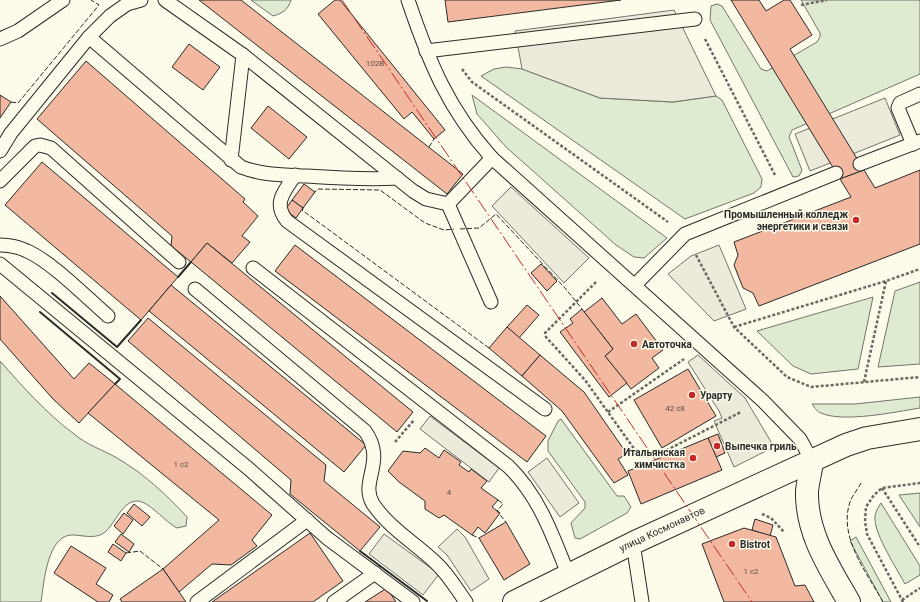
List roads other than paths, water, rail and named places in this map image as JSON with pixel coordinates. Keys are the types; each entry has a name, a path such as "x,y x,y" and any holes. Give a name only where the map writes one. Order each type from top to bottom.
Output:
{"main road":[{"name":"улица Космонавтов","path":"514,602 633,543 846,445 867,438 920,429"},
{"path":"812,461 808,491 811,526 816,542 848,602"}],"lane":[{"path":"0,39 18,31 63,0"},
{"path":"0,151 11,133 89,37 110,16 127,4 141,0"},
{"path":"165,0 243,55 397,178 426,199 448,204"},
{"path":"408,0 426,51 453,108 472,136 492,158 763,400 800,439 812,461"},
{"path":"426,51 695,18"},
{"path":"89,37 241,168 254,172 369,180 397,178"},
{"path":"231,160 243,55"},
{"path":"860,164 917,142 898,108 900,103 920,94"},
{"path":"0,182 35,146 46,146 51,148 179,262"},
{"path":"448,204 492,158"},
{"path":"635,285 684,234 836,173"},
{"path":"295,175 280,199 280,213 287,221 545,409"},
{"path":"448,204 491,302"},
{"path":"0,245 10,245 28,251 47,264 108,316"},
{"path":"0,264 249,469 327,538 414,602"},
{"path":"253,268 508,466 521,480 542,512 553,535 568,574"},
{"path":"195,289 365,431 374,446 374,464 368,493 373,504 392,527 444,571 466,602"},
{"path":"197,602 307,520"},
{"path":"633,543 642,602"},
{"path":"334,602 375,573"}],"place":[{"name":"Промышленный колледж энергетики и связи","path":"856,220"},
{"name":"Автоточка","path":"634,344"},
{"name":"Урарту","path":"692,395"},
{"name":"Выпечка гриль","path":"717,446"},
{"name":"Итальянская химчистка","path":"693,458"},
{"name":"Bistrot","path":"732,544"}]}
